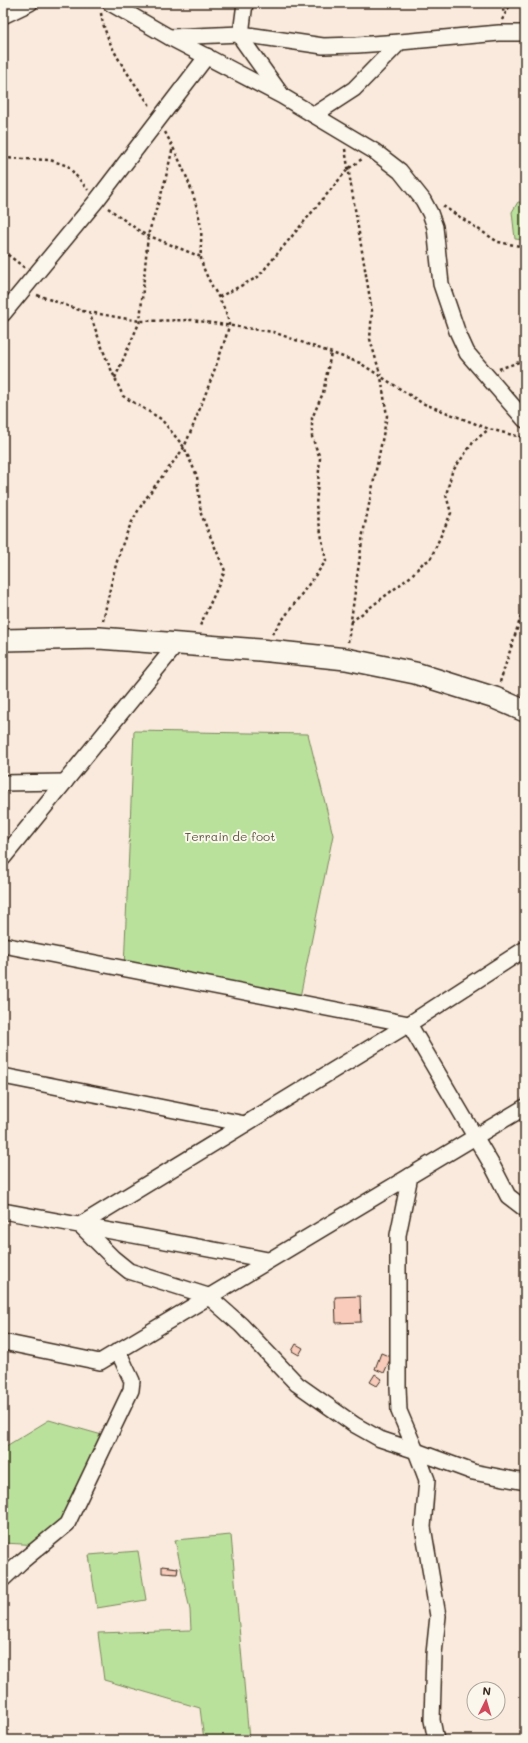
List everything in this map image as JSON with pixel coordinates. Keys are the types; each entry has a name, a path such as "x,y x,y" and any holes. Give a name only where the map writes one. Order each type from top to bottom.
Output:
{"main road":[{"path":"3,640 99,638 260,650 346,659 415,673 495,698 525,711"}],"street":[{"path":"3,16 30,3"},
{"path":"245,3 241,34 247,49 282,96"},
{"path":"105,6 208,56 282,96 374,151 400,171 424,200 435,227 441,284 457,331 468,352 484,374 525,420"},
{"path":"169,37 241,34 323,46 525,33"},
{"path":"314,115 354,89 400,42"},
{"path":"3,314 97,200 158,118 208,56"},
{"path":"3,858 65,782 184,645"},
{"path":"3,783 65,782"},
{"path":"3,945 409,1024 475,1136 508,1196 525,1209"},
{"path":"80,1225 409,1024 525,949"},
{"path":"3,1076 245,1124"},
{"path":"3,1342 100,1362 525,1107"},
{"path":"410,1176 398,1235 399,1411 427,1480 423,1527 438,1616 434,1654 432,1720 436,1740"},
{"path":"3,1211 268,1260"},
{"path":"80,1225 113,1258 129,1271 208,1296 241,1325 297,1384 355,1425 380,1439 473,1472 525,1482"},
{"path":"3,1579 41,1544 67,1524 131,1390 132,1381 118,1351"}],"path":[{"path":"501,3 504,13"},
{"path":"99,638 113,574 131,525 159,480 184,447 214,372 229,326 219,297 206,273 201,257 201,229 197,204 173,146 158,118 119,60 102,23 105,6"},
{"path":"342,132 372,311 370,339 381,377 387,416 363,534 346,659"},
{"path":"115,378 140,321 148,235 164,185 173,146"},
{"path":"219,297 258,278 348,169 374,151"},
{"path":"440,204 498,242 525,247"},
{"path":"3,250 35,276"},
{"path":"23,290 89,312 140,321 192,320 273,332 360,363 422,403 489,429 525,438"},
{"path":"89,312 123,396 161,419 184,447 197,476 200,514 225,570 184,645"},
{"path":"260,650 326,561 316,505 320,458 312,437 312,418 323,393 331,353"},
{"path":"484,374 525,360"},
{"path":"351,623 410,577 423,563 430,560 451,513 446,495 452,472 474,441 489,429"},
{"path":"495,698 508,662 525,604"}],"green space":[{"path":"518,202 525,203 525,240 515,239 512,212"},
{"name":"Terrain de foot","path":"134,731 308,734 333,835 299,1002 124,968"},
{"path":"49,1420 109,1437 67,1524 41,1545 3,1543 3,1448"},
{"path":"231,1535 249,1740 204,1740 200,1708 104,1680 98,1633 191,1630 190,1610 175,1540"},
{"path":"138,1551 146,1600 97,1608 89,1555"}],"building":[{"path":"360,1296 361,1322 336,1323 335,1297"},
{"path":"296,1344 303,1348 299,1355 292,1351"},
{"path":"381,1353 391,1357 384,1373 375,1369"},
{"path":"375,1374 382,1379 377,1386 370,1382"},
{"path":"162,1566 178,1568 177,1574 162,1573"}]}
